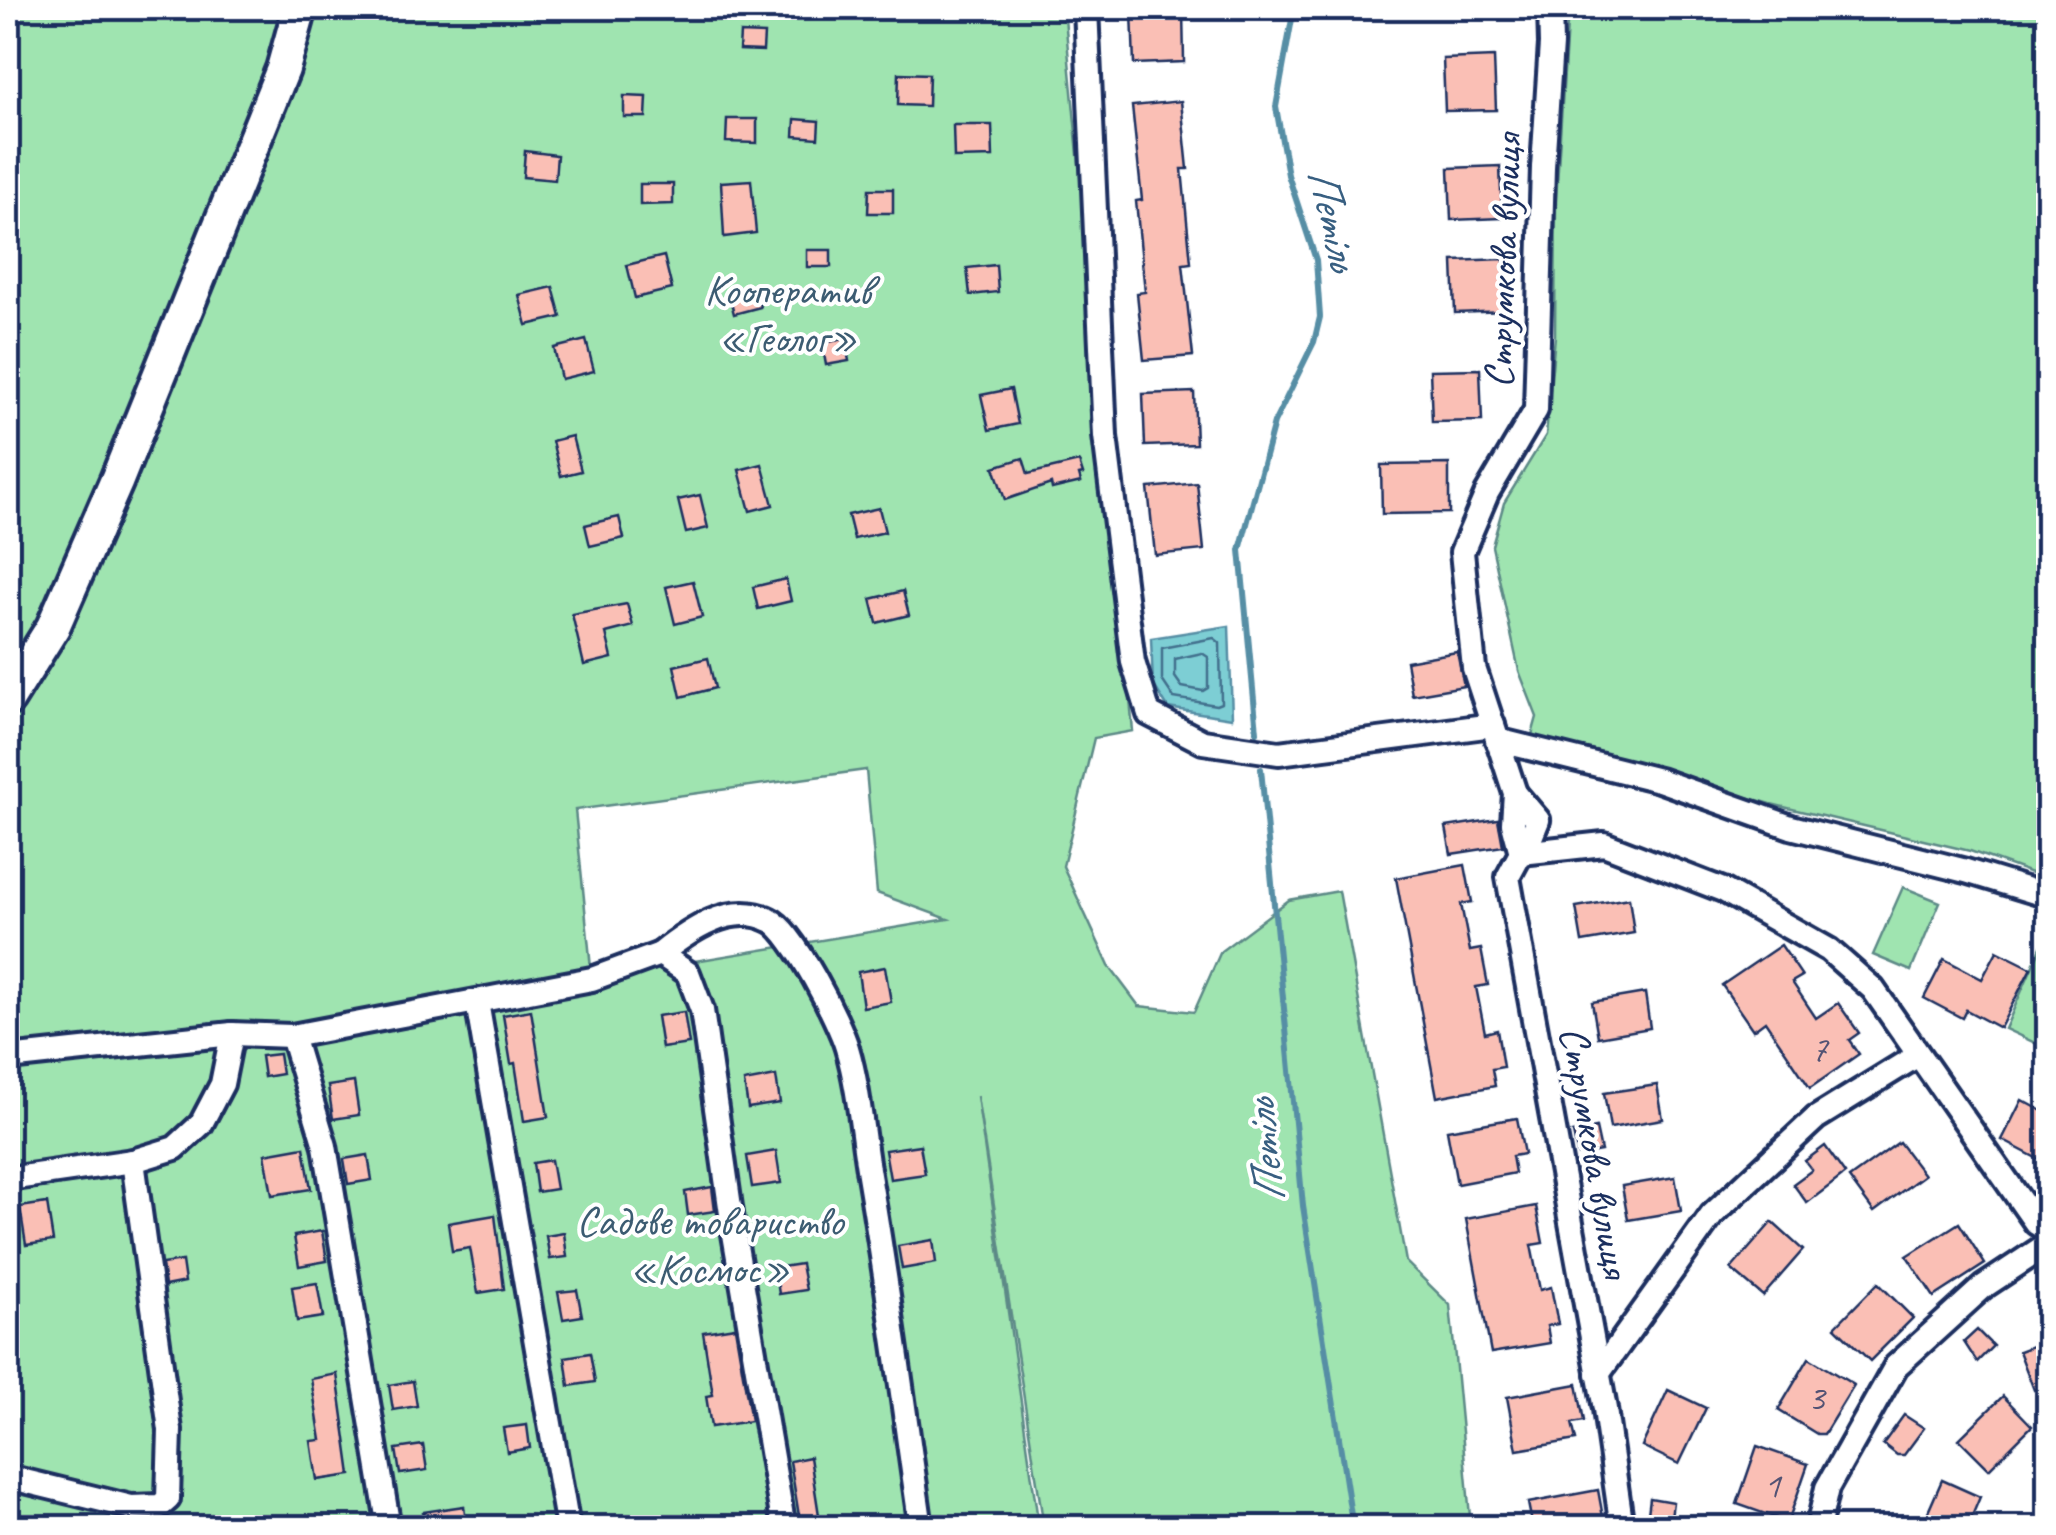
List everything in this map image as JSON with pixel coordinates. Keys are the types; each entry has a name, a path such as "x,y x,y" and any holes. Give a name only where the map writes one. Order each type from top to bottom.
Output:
{"street":[{"path":"8,699 53,627 117,480 282,69 300,8"},
{"path":"1086,8 1105,436 1133,662 1149,714 1203,742 1279,754 1495,733 1659,780 1791,827 1966,870 2048,896"},
{"name":"Струмкова вулиця","path":"1550,8 1536,410 1487,492 1462,552 1474,668 1515,793 1513,824 1523,853 1508,877 1622,1528"},
{"path":"1523,853 1604,844 1723,890 1829,950 1873,990 2036,1224 2048,1230"},
{"path":"8,1058 232,1034 292,1036 592,978 660,954 686,933 715,919 746,915 772,920 799,950 847,1047 882,1254 921,1528"},
{"path":"660,954 688,973 702,1010 733,1228 784,1528"},
{"path":"477,1002 568,1528"},
{"path":"8,1179 133,1160 175,1148 201,1124 222,1084 232,1034"},
{"path":"292,1036 328,1164 389,1528"},
{"path":"1598,1374 1712,1215 1816,1118 1918,1055"},
{"path":"8,1476 130,1507 160,1506 168,1500 170,1430 133,1160"},
{"path":"1818,1528 1826,1488 1896,1366 1982,1287 2048,1244"}],"green space":[{"path":"8,8 1064,8 1133,731 1094,738 1063,866 1109,966 1139,1006 1194,1012 1221,951 1289,900 1339,891 1406,1262 1450,1305 1471,1527 1044,1527 977,1096 1039,1527 8,1527","holes":["866,770 877,893 948,919 592,978 575,810"]},
{"path":"1568,8 2048,8 2048,879 1970,851 1771,804 1532,735 1537,717 1519,671 1492,546 1504,503 1546,435 1555,336 1556,200"},
{"path":"1903,887 1940,902 1911,971 1873,955"},
{"path":"2048,931 2048,1049 2005,1029"}],"water":[{"path":"1229,626 1232,718 1168,708 1153,684 1151,638"}],"building":[{"path":"1183,10 1184,62 1134,64 1132,12"},
{"path":"740,33 764,34 763,51 739,50"},
{"path":"1494,57 1496,110 1445,111 1443,59"},
{"path":"899,73 929,74 928,106 898,105"},
{"path":"624,96 647,97 646,117 624,117"},
{"path":"1181,101 1188,169 1182,169 1191,263 1183,264 1193,356 1144,360 1137,293 1145,292 1136,201 1142,200 1132,106"},
{"path":"727,119 757,119 757,143 726,142"},
{"path":"795,119 819,121 818,138 794,136"},
{"path":"953,125 992,125 993,157 954,158"},
{"path":"525,151 557,155 555,180 523,177"},
{"path":"1500,166 1502,218 1451,220 1449,168"},
{"path":"751,180 756,233 724,237 721,182"},
{"path":"640,184 673,184 673,204 640,205"},
{"path":"869,189 893,189 893,213 868,213"},
{"path":"807,250 831,250 831,267 807,267"},
{"path":"664,256 672,289 635,298 627,265"},
{"path":"1504,259 1506,311 1455,313 1453,261"},
{"path":"996,265 998,292 970,295 967,268"},
{"path":"754,285 760,307 734,314 728,291"},
{"path":"553,287 561,317 527,325 519,295"},
{"path":"845,339 849,361 826,365 822,343"},
{"path":"586,340 594,371 561,379 554,348"},
{"path":"1480,369 1482,421 1432,422 1430,370"},
{"path":"1011,389 1018,424 989,430 981,395"},
{"path":"1194,392 1196,444 1145,446 1143,394"},
{"path":"572,436 581,471 561,476 552,441"},
{"path":"1023,458 1028,474 1079,462 1081,482 1052,489 1051,484 1005,500 994,467"},
{"path":"762,464 773,505 750,511 739,470"},
{"path":"1449,464 1449,513 1382,514 1381,465"},
{"path":"1197,483 1204,550 1155,555 1148,488"},
{"path":"700,495 708,528 686,533 678,500"},
{"path":"879,508 885,532 854,539 848,515"},
{"path":"619,517 624,538 590,546 585,525"},
{"path":"786,579 791,601 758,609 753,587"},
{"path":"693,581 702,617 675,624 666,587"},
{"path":"903,591 909,615 877,623 871,599"},
{"path":"627,604 633,626 606,633 612,658 584,665 572,614"},
{"path":"1457,652 1464,686 1412,695 1406,661"},
{"path":"708,658 715,688 681,697 674,666"},
{"path":"1498,819 1503,846 1451,854 1446,827"},
{"path":"1465,865 1472,902 1461,904 1470,951 1481,949 1488,985 1476,987 1485,1033 1497,1030 1503,1067 1492,1069 1495,1086 1437,1097 1396,878"},
{"path":"1629,898 1634,933 1582,942 1576,907"},
{"path":"1781,945 1802,976 1792,982 1816,1018 1838,1003 1859,1033 1849,1040 1859,1054 1810,1088 1765,1021 1753,1030 1722,985"},
{"path":"1997,951 2031,968 2000,1028 1966,1010 1962,1018 1924,998 1944,959 1982,979"},
{"path":"885,967 891,1002 863,1007 858,972"},
{"path":"1645,993 1650,1028 1598,1037 1592,1002"},
{"path":"531,1010 548,1117 524,1121 503,1015"},
{"path":"684,1012 689,1044 662,1048 657,1016"},
{"path":"279,1054 282,1074 264,1077 261,1056"},
{"path":"776,1076 780,1103 748,1108 744,1082"},
{"path":"354,1082 359,1115 333,1119 328,1086"},
{"path":"1657,1085 1663,1119 1610,1128 1604,1093"},
{"path":"2022,1100 2048,1114 2048,1155 2043,1152 2040,1160 2002,1140"},
{"path":"1517,1118 1524,1154 1512,1156 1515,1173 1457,1184 1447,1130"},
{"path":"1596,1128 1601,1151 1578,1155 1573,1133"},
{"path":"1899,1142 1924,1175 1874,1212 1849,1178"},
{"path":"920,1145 925,1174 890,1179 885,1150"},
{"path":"1825,1146 1845,1174 1807,1203 1793,1184 1812,1170 1805,1161"},
{"path":"304,1147 311,1189 272,1195 265,1154"},
{"path":"776,1151 781,1183 752,1187 747,1156"},
{"path":"368,1155 372,1180 348,1184 344,1159"},
{"path":"551,1160 556,1189 537,1192 533,1163"},
{"path":"1675,1177 1681,1211 1628,1220 1622,1186"},
{"path":"712,1187 715,1211 688,1215 685,1192"},
{"path":"47,1203 53,1241 26,1245 20,1207"},
{"path":"1536,1206 1543,1243 1531,1245 1540,1290 1551,1287 1558,1324 1547,1326 1550,1343 1491,1353 1466,1219"},
{"path":"495,1215 504,1289 478,1293 470,1248 452,1251 448,1223"},
{"path":"1772,1222 1803,1250 1763,1296 1731,1269"},
{"path":"1959,1223 1985,1264 1934,1297 1907,1256"},
{"path":"322,1231 327,1261 299,1266 294,1236"},
{"path":"564,1233 567,1257 550,1259 546,1236"},
{"path":"933,1240 936,1263 902,1269 898,1246"},
{"path":"182,1261 185,1282 165,1286 162,1264"},
{"path":"801,1264 806,1290 779,1294 775,1268"},
{"path":"317,1283 323,1317 297,1321 292,1287"},
{"path":"1878,1283 1913,1318 1870,1361 1835,1327"},
{"path":"577,1290 582,1316 563,1319 558,1292"},
{"path":"735,1327 751,1421 711,1427 706,1396 713,1395 703,1332"},
{"path":"1977,1330 1993,1346 1977,1362 1964,1342"},
{"path":"2048,1340 2048,1385 2034,1390 2019,1351"},
{"path":"590,1353 595,1382 569,1386 565,1357"},
{"path":"1809,1358 1854,1385 1824,1434 1817,1434 1778,1410"},
{"path":"337,1374 351,1475 317,1480 311,1441 321,1440 311,1379"},
{"path":"413,1381 417,1406 393,1410 389,1385"},
{"path":"1577,1384 1584,1421 1572,1423 1576,1440 1517,1450 1507,1397"},
{"path":"1668,1390 1706,1408 1679,1464 1642,1446"},
{"path":"2003,1396 2032,1426 1989,1469 1959,1439"},
{"path":"1904,1415 1924,1428 1904,1455 1897,1455 1883,1444"},
{"path":"527,1425 530,1448 507,1452 503,1428"},
{"path":"423,1445 427,1470 400,1474 396,1449"},
{"path":"1757,1446 1808,1464 1788,1522 1737,1504"},
{"path":"810,1457 821,1528 801,1528 790,1461"},
{"path":"1942,1480 1980,1497 1967,1528 1921,1528"},
{"path":"1598,1490 1605,1528 1533,1528 1528,1503"},
{"path":"1650,1498 1673,1502 1670,1525 1647,1522"},
{"path":"464,1506 467,1528 425,1528 423,1512"}],"waterway":[{"name":"Петіль","path":"1257,732 1240,550 1274,423 1314,342 1320,317 1316,260 1288,175 1276,107 1294,8"},
{"name":"Петіль","path":"1261,769 1303,1206 1353,1528"}],"park label":[{"name":"Кооператив «Геолог»","path":"788,314"},
{"name":"Садове товариство «Космос»","path":"710,1245"}]}
